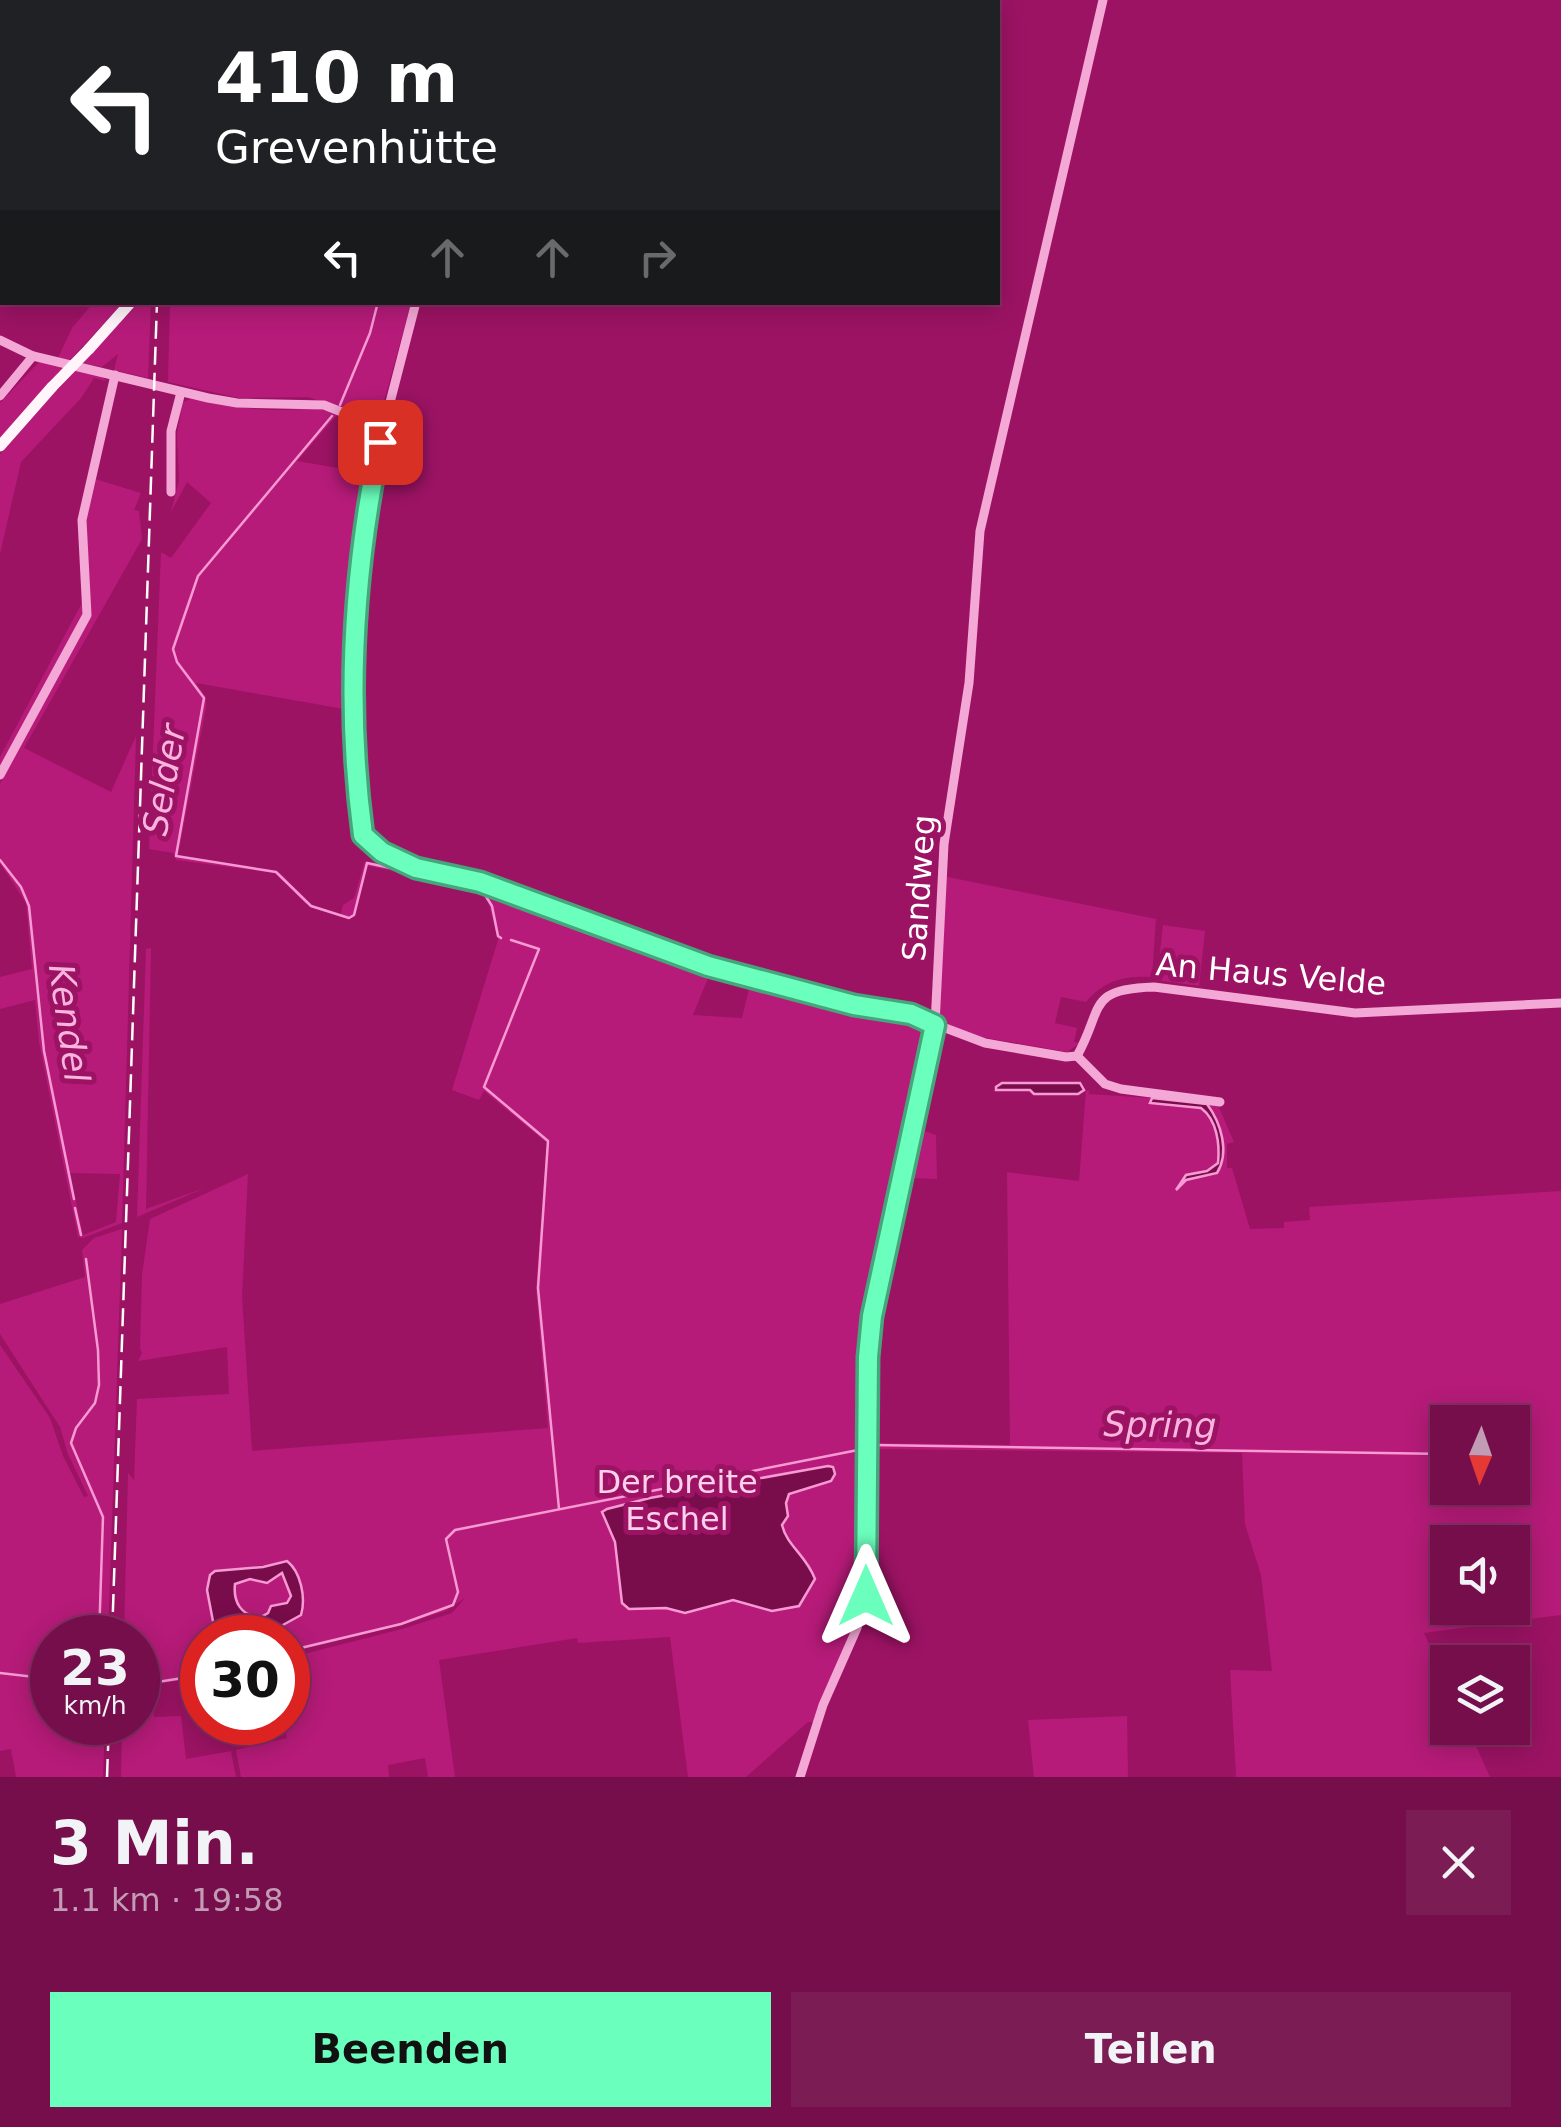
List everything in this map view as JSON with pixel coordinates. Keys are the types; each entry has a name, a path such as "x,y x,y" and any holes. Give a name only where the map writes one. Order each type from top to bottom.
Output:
{"main road":[{"path":"0,446 128,305"}],"street":[{"name":"Sandweg","path":"800,1777 823,1706 858,1628 866,1596 868,1357 872,1316 935,1025 944,844 969,683 980,531 1104,0"},
{"path":"415,305 384,420 356,586 353,638 363,835 382,852 416,868 480,882 708,966 836,1000 911,1014 985,1043 1077,1056 1106,1084 1121,1090 1220,1102"},
{"path":"0,340 33,356 181,392 237,403 324,405 358,419 384,420"},
{"path":"0,396 33,356"},
{"path":"0,775 87,615 82,520 115,376"},
{"path":"171,492 171,431 181,392"},
{"path":"358,419 380,442"},
{"name":"An Haus Velde","path":"1077,1056 1097,1004 1111,992 1129,988 1154,987 1355,1013 1561,1004"}],"green space":[{"path":"91,305 121,305 70,360 58,358 72,328"},
{"path":"135,305 151,305 148,378 114,370 118,354 102,367 83,363"},
{"path":"170,305 410,305 381,412 363,415 308,397 239,398 168,382"},
{"path":"39,362 102,376 106,381 94,378 81,398 21,462 0,554 0,454 72,373 0,439 0,403"},
{"name":"Der breite Eschel","path":"191,399 252,409 313,409 337,415 297,461 367,473 347,627 350,710 196,683 206,698 206,707 178,855 279,872 312,905 341,914 343,905 354,898 365,861 477,884 710,973 693,1015 742,1018 750,985 913,1020 931,1030 871,1304 862,1595 815,1722 808,1722 746,1777 688,1777 670,1637 578,1643 577,1638 439,1660 455,1777 428,1777 425,1758 388,1765 389,1777 241,1777 236,1750 257,1745 310,1745 310,1652 452,1613 465,1598 445,1611 310,1648 310,1615 300,1615 303,1611 293,1566 273,1564 215,1571 210,1575 207,1590 212,1615 180,1615 180,1681 160,1684 160,1615 125,1615 128,1473 134,1480 137,1399 229,1394 227,1347 138,1361 142,1353 142,1275 150,1219 248,1174 242,1296 252,1451 548,1428 536,1289 547,1143 484,1091 479,1100 452,1090 498,940 487,897 479,888 368,866 355,916 348,919 305,903 275,873 176,860 173,853 149,849 161,552 171,558 211,503 187,482 171,512 179,480 177,434 183,402"},
{"path":"95,479 141,493 134,510 139,511 142,539 24,748 111,792 136,736 122,1223 83,1238 78,1237 39,1042 35,1000 0,1009 0,977 32,969 26,903 0,863 0,784 91,612 86,521","holes":["70,1173 120,1174 116,1222 83,1235"]},
{"path":"84,599 85,609 0,767 0,757"},
{"path":"943,876 1156,919 1152,977 1116,981 1086,1002 1061,997 1055,1023 1077,1028 1074,1042 1080,1043 1067,1052 981,1037 940,1022"},
{"path":"1163,925 1205,931 1199,986 1157,980"},
{"path":"151,948 146,1209 207,1187 137,1217 146,949"},
{"path":"941,1031 919,1129 936,1135 937,1179 909,1178 871,1348 879,1285 937,1032"},
{"path":"1086,1091 1090,1091 1088,1094 1152,1098 1150,1103 1201,1108 1206,1113 1216,1133 1218,1163 1207,1171 1186,1175 1178,1189 1186,1180 1217,1173 1223,1144 1207,1104 1218,1105 1234,1142 1227,1144 1227,1168 1232,1168 1250,1229 1284,1228 1284,1222 1310,1220 1309,1207 1561,1191 1561,1615 1530,1619 1530,1525 1430,1525 1430,1625 1485,1625 1424,1633 1430,1646 1430,1745 1476,1745 1490,1777 1236,1777 1230,1670 1272,1671 1261,1575 1245,1524 1242,1453 870,1449 872,1443 1010,1445 1007,1172 1079,1181"},
{"path":"122,1229 109,1615 30,1615 30,1745 104,1745 103,1777 16,1777 11,1749 0,1751 0,1345 50,1418 63,1456 84,1497 88,1496 60,1427 0,1334 0,1304 85,1277 82,1250 94,1238"},
{"path":"282,1573 291,1596 287,1603 271,1606 264,1615 243,1611 235,1597 235,1584 250,1579 267,1583"},
{"path":"180,1716 180,1745 184,1745 186,1759 231,1751 236,1777 121,1777 122,1745 160,1745 160,1717"},
{"path":"1127,1716 1128,1777 1034,1777 1028,1720"}],"shaded area":[{"path":"1002,1083 1080,1083 1084,1090 1078,1094 1034,1094 1030,1090 996,1090"},
{"path":"1152,1098 1207,1104 1222,1138 1223,1156 1217,1173 1186,1180 1176,1190 1186,1175 1207,1171 1218,1163 1216,1133 1201,1108 1150,1103"},
{"path":"833,1467 835,1474 831,1481 789,1494 786,1503 784,1532 815,1579 799,1606 772,1611 733,1600 685,1613 666,1608 629,1609 622,1603 615,1542 602,1512 650,1498"},
{"path":"287,1561 301,1586 301,1615 264,1615 271,1606 287,1603 291,1596 282,1573 267,1583 250,1579 235,1584 240,1607 250,1615 212,1615 207,1590 210,1575 215,1571"}],"waterway":[{"name":"Selder","path":"340,405 377,305"},
{"name":"Selder","path":"332,416 198,576 173,649 177,662 204,698 176,856 276,872 311,906 349,918 354,915 367,863 480,887 492,906 501,938"},
{"name":"Kendel","path":"0,860 21,887 29,906 44,1051 74,1199"},
{"name":"Selder","path":"511,940 539,949 484,1087 548,1141 538,1288 559,1509"},
{"name":"Kendel","path":"75,1208 81,1235"},
{"name":"Kendel","path":"86,1259 99,1385 95,1403 76,1428 71,1443 103,1517 100,1615"},
{"name":"Spring","path":"873,1445 1430,1454"},
{"name":"Spring","path":"310,1646 401,1624 453,1605 458,1592 446,1539 455,1530 858,1450"},
{"name":"Spring","path":"0,1673 30,1676"},
{"name":"Spring","path":"160,1682 180,1678"}],"railway":[{"path":"113,1615 157,305"},
{"path":"107,1777 108,1745"}],"route":[{"path":"380,442 356,586 353,638 363,835 382,852 416,868 480,882 746,979 854,1005 911,1014 935,1025 872,1316 868,1357 866,1596"}]}
